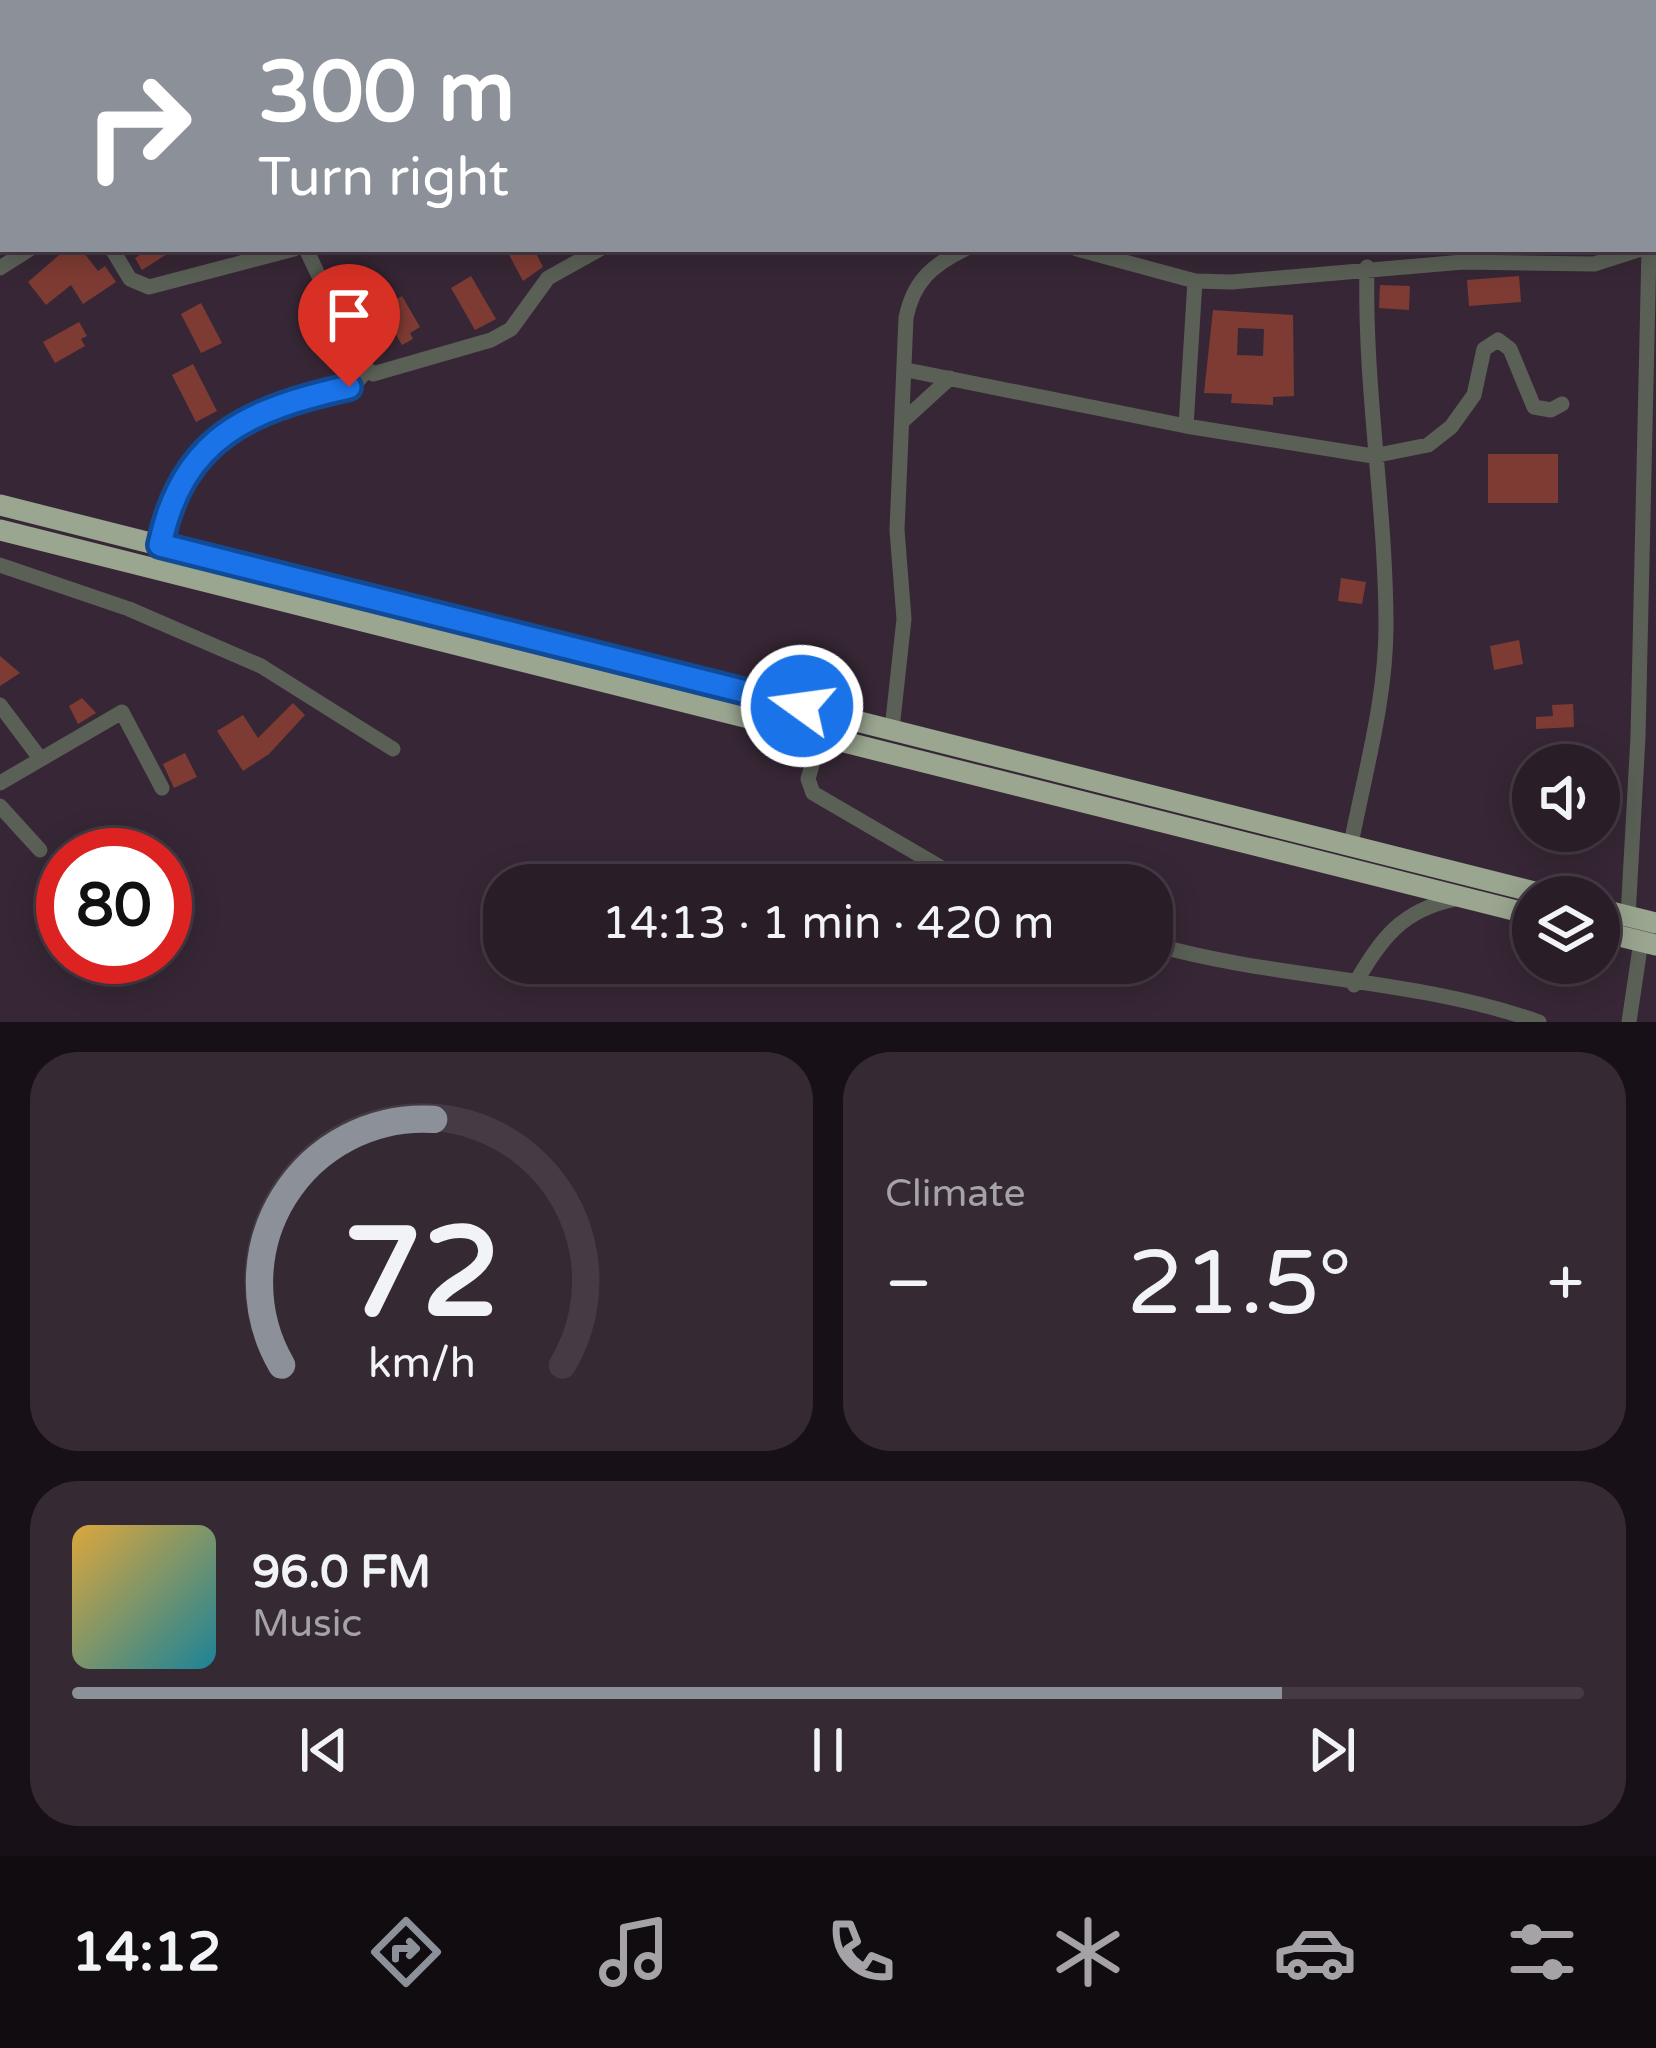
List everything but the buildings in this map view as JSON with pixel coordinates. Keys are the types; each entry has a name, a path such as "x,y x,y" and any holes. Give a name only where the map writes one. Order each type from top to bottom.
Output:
{"highway":[{"path":"0,505 1512,886"},
{"path":"0,530 1512,910"},
{"path":"1620,914 1628,916 1648,941"}],"street":[{"path":"114,252 130,279 149,287 283,252"},
{"path":"307,252 365,371 373,374 491,340 511,328 548,278 595,252"},
{"path":"892,729 904,619 897,530 911,291 926,272 960,252"},
{"path":"1088,252 1195,280 1273,281 1367,267 1594,263 1634,252"},
{"path":"1628,916 1652,414 1645,252"},
{"path":"1351,844 1372,744 1386,630 1372,456 1367,267"},
{"path":"1186,426 1195,280"},
{"path":"907,370 1186,426 1372,456 1428,445 1450,427 1474,395 1484,349 1498,340 1510,349 1534,407 1552,410 1562,404"},
{"path":"160,545 176,492 208,443 253,415 357,384 365,371"},
{"path":"904,420 950,378"},
{"path":"0,565 129,609 261,666 393,748"},
{"path":"0,705 40,757"},
{"path":"0,783 122,712 162,788"},
{"path":"820,737 808,779 813,793 935,864"},
{"path":"0,806 36,846"},
{"path":"1354,985 1388,930 1410,913 1463,898"},
{"path":"1648,941 1656,960"},
{"path":"1629,1022 1648,941"},
{"path":"1173,948 1354,985 1448,997 1539,1022"}],"route":[{"path":"349,387 253,415 208,443 176,492 160,545 802,706"}]}
